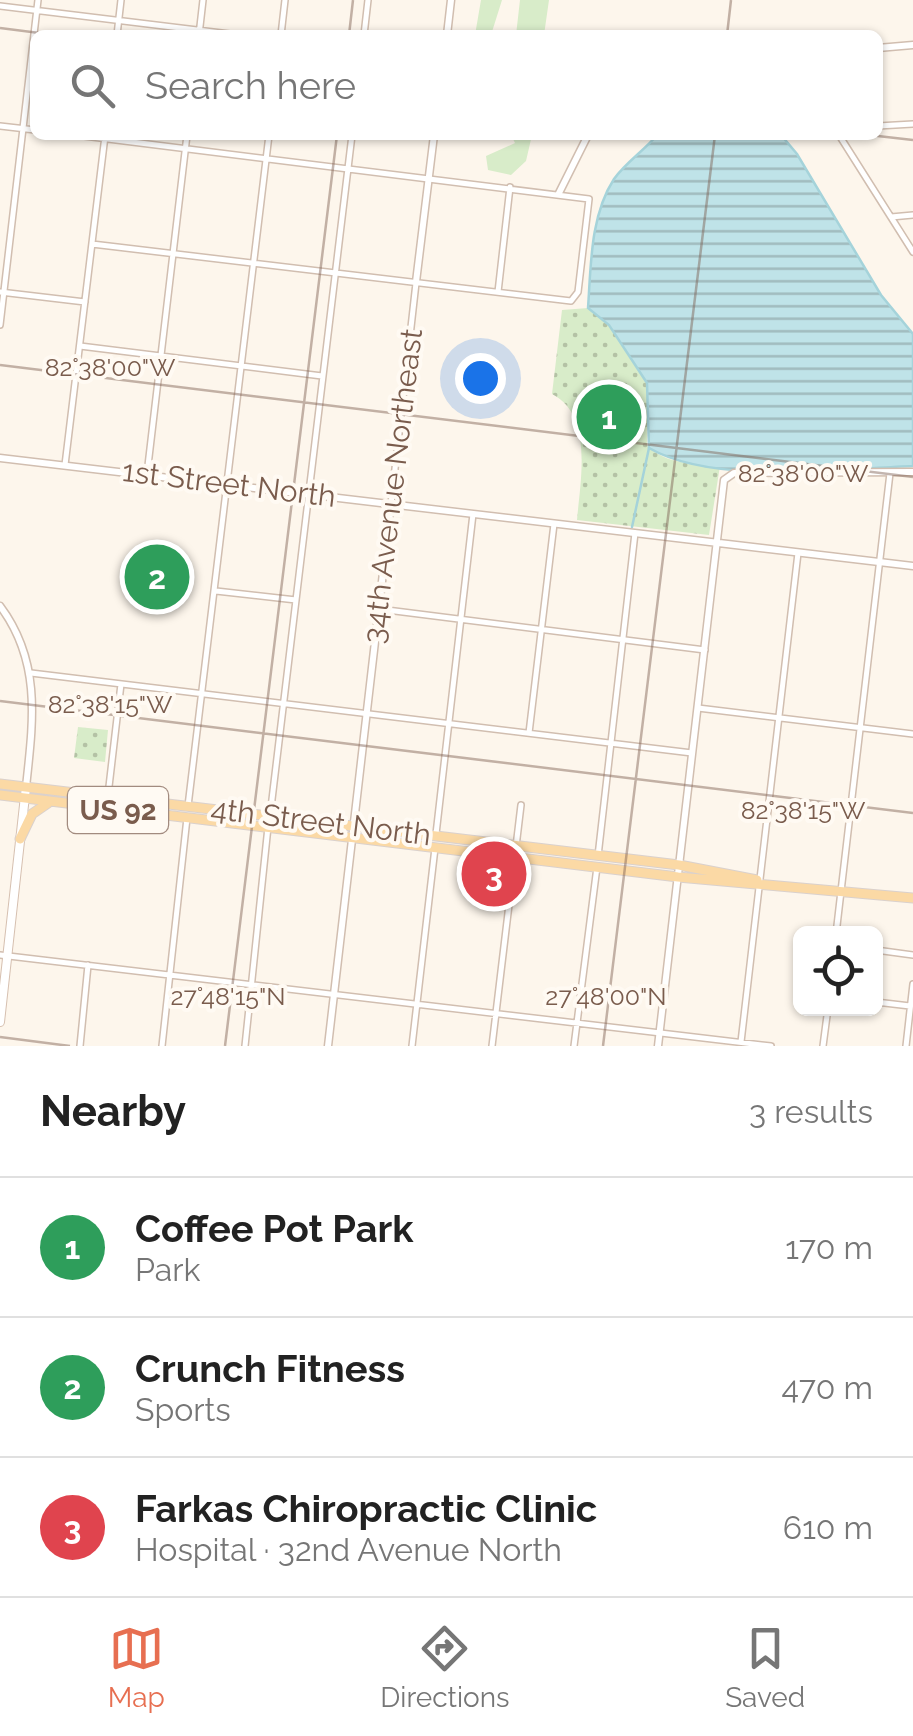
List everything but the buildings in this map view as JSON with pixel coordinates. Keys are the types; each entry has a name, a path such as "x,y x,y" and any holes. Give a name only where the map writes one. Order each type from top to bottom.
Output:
{"main road":[{"name":"4th Street North","path":"0,784 52,802 186,818 202,814 354,826 680,865 760,881"},
{"name":"4th Street North","path":"0,795 25,792 108,796 188,806 352,838 678,877 760,881 913,898"},
{"path":"0,1022 4,955 25,792"},
{"path":"20,839 36,809 52,802"},
{"path":"106,808 112,802 150,806 155,802"},
{"path":"434,848 440,842 465,845 475,840"},
{"path":"555,862 563,857 592,860 598,856"}],"street":[{"path":"35,30 38,0"},
{"path":"117,30 121,0"},
{"path":"199,30 203,0"},
{"path":"282,30 286,0"},
{"path":"365,30 368,0"},
{"path":"447,30 450,0"},
{"path":"0,6 179,30"},
{"path":"883,48 913,45"},
{"path":"0,324 30,74"},
{"path":"883,126 913,124"},
{"path":"0,126 30,130"},
{"path":"66,466 105,140"},
{"path":"92,244 566,301 577,296 589,208 587,196 127,140"},
{"path":"146,474 187,140"},
{"path":"188,806 269,140"},
{"path":"245,1046 351,140"},
{"name":"34th Avenue Northeast","path":"328,1046 433,140"},
{"path":"559,193 586,140"},
{"path":"842,140 913,252"},
{"path":"498,292 510,187"},
{"path":"891,217 913,216"},
{"path":"2,292 85,302"},
{"path":"80,346 322,376"},
{"name":"1st Street North","path":"0,458 913,566"},
{"path":"658,1046 724,480 734,473 913,472"},
{"path":"837,926 890,473"},
{"path":"436,836 472,514"},
{"path":"529,733 554,524"},
{"path":"598,856 635,533"},
{"path":"741,1044 798,553"},
{"path":"216,590 296,600"},
{"path":"0,606 22,641 31,673 33,720 25,792"},
{"path":"379,609 704,650"},
{"path":"31,673 692,753"},
{"path":"108,796 121,684"},
{"path":"698,708 913,734"},
{"path":"492,1046 521,805"},
{"path":"162,1046 186,818"},
{"path":"412,1046 434,848"},
{"path":"574,1046 597,867"},
{"path":"883,951 913,955"},
{"path":"4,955 771,1046"},
{"path":"80,1046 88,965"},
{"path":"906,1046 913,984"},
{"path":"883,1003 910,1006"},
{"path":"823,1046 827,1016"}],"green space":[{"path":"481,0 502,0 493,30 476,30"},
{"path":"520,0 549,0 545,30 517,30"},
{"path":"514,140 531,140 526,161 511,175 488,170 486,156 515,143"},
{"path":"588,308 609,325 647,384 647,445 671,460 720,466 709,535 577,520 579,433 565,404 552,394 562,310"},
{"path":"78,727 108,730 105,762 74,758"}],"water":[{"path":"652,140 785,140 881,295 913,334 913,466 741,471 676,460 649,448 647,383 609,325 588,308 600,209 619,173"}],"waterway":[{"path":"632,527 649,448"}],"place":[{"name":"Coffee Pot Park","path":"609,417"},
{"name":"Crunch Fitness","path":"157,577"},
{"name":"Farkas Chiropractic Clinic","path":"494,874"}]}
